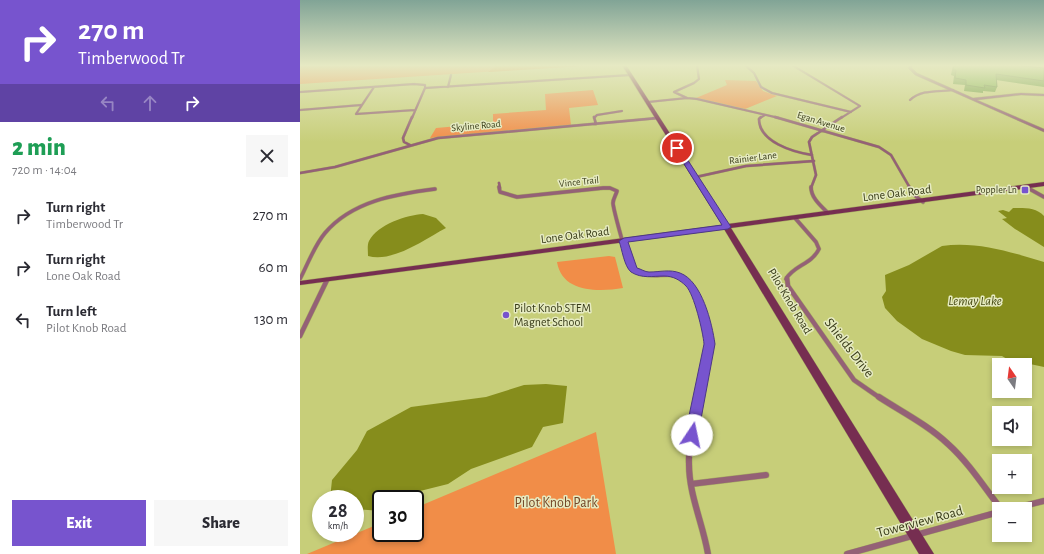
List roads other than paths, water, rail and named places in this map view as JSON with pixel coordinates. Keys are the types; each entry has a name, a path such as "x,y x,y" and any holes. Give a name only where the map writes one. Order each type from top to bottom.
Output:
{"main road":[{"name":"Pilot Knob Road","path":"641,91 728,227 927,554"},
{"name":"Lone Oak Road","path":"300,283 828,213 922,202 1044,184"}],"street":[{"path":"300,92 317,91"},
{"path":"371,91 356,114 415,110"},
{"path":"410,145 404,142 403,138 424,91"},
{"path":"677,91 674,92 687,98"},
{"path":"766,91 787,98 851,112"},
{"path":"828,213 816,201 811,192 811,185 816,175 809,142 812,137 860,106 835,91"},
{"path":"910,100 914,96 920,94 946,91"},
{"path":"955,91 1044,131"},
{"path":"972,99 1022,94 1044,95"},
{"name":"Egan Avenue","path":"648,102 687,98 790,121 871,144 886,150 891,155 913,194 922,202"},
{"path":"300,110 361,105"},
{"path":"596,124 594,117 597,114 622,111"},
{"path":"765,115 759,120 760,129 765,135 798,152 812,155"},
{"name":"Skyline Road","path":"300,173 338,166 410,145 450,137 658,118"},
{"name":"Rainier Lane","path":"696,177 746,166 814,160"},
{"name":"Vince Trail","path":"499,183 500,192 517,197 603,188 614,189 617,191 617,194 612,201 624,241"},
{"path":"1026,187 1044,197"},
{"path":"300,279 325,233 346,215 366,204 389,197 434,189"},
{"name":"Shields Drive","path":"795,218 816,242 819,250 815,257 789,274 786,279 788,286 854,380 868,392 925,426 942,438 956,452 995,502"},
{"path":"624,241 631,266 637,272 647,275 665,273 675,274 683,278 691,285 696,294 708,332 710,344 688,459 691,484 704,531 708,554"},
{"path":"300,336 327,280"},
{"path":"691,484 766,475"},
{"path":"1032,504 1044,501"},
{"name":"Towerview Road","path":"847,554 992,514"}],"water":[{"path":"1013,208 1026,208 1034,210 1044,216 1044,247 1002,219 1007,218 998,211 1003,210 1009,212"},
{"path":"423,214 436,218 446,228 419,244 398,253 378,257 368,256 369,241 379,230 401,218"},
{"name":"Lemay Lake","path":"955,245 993,248 1044,262 1044,367 1032,364 1032,358 965,355 951,351 922,339 897,321 885,308 882,297 886,291 885,275 909,265 942,246"},
{"path":"546,384 567,386 563,423 543,427 532,447 471,469 448,484 424,490 372,490 372,510 364,510 364,490 331,490 332,480 357,450 367,431 411,407 486,397 524,385"}],"place":[{"name":"Poppler Ln","path":"1025,190"},
{"name":"Pilot Knob STEM Magnet School","path":"506,315"}],"park label":[{"name":"Pilot Knob Park","path":"556,503"}]}
